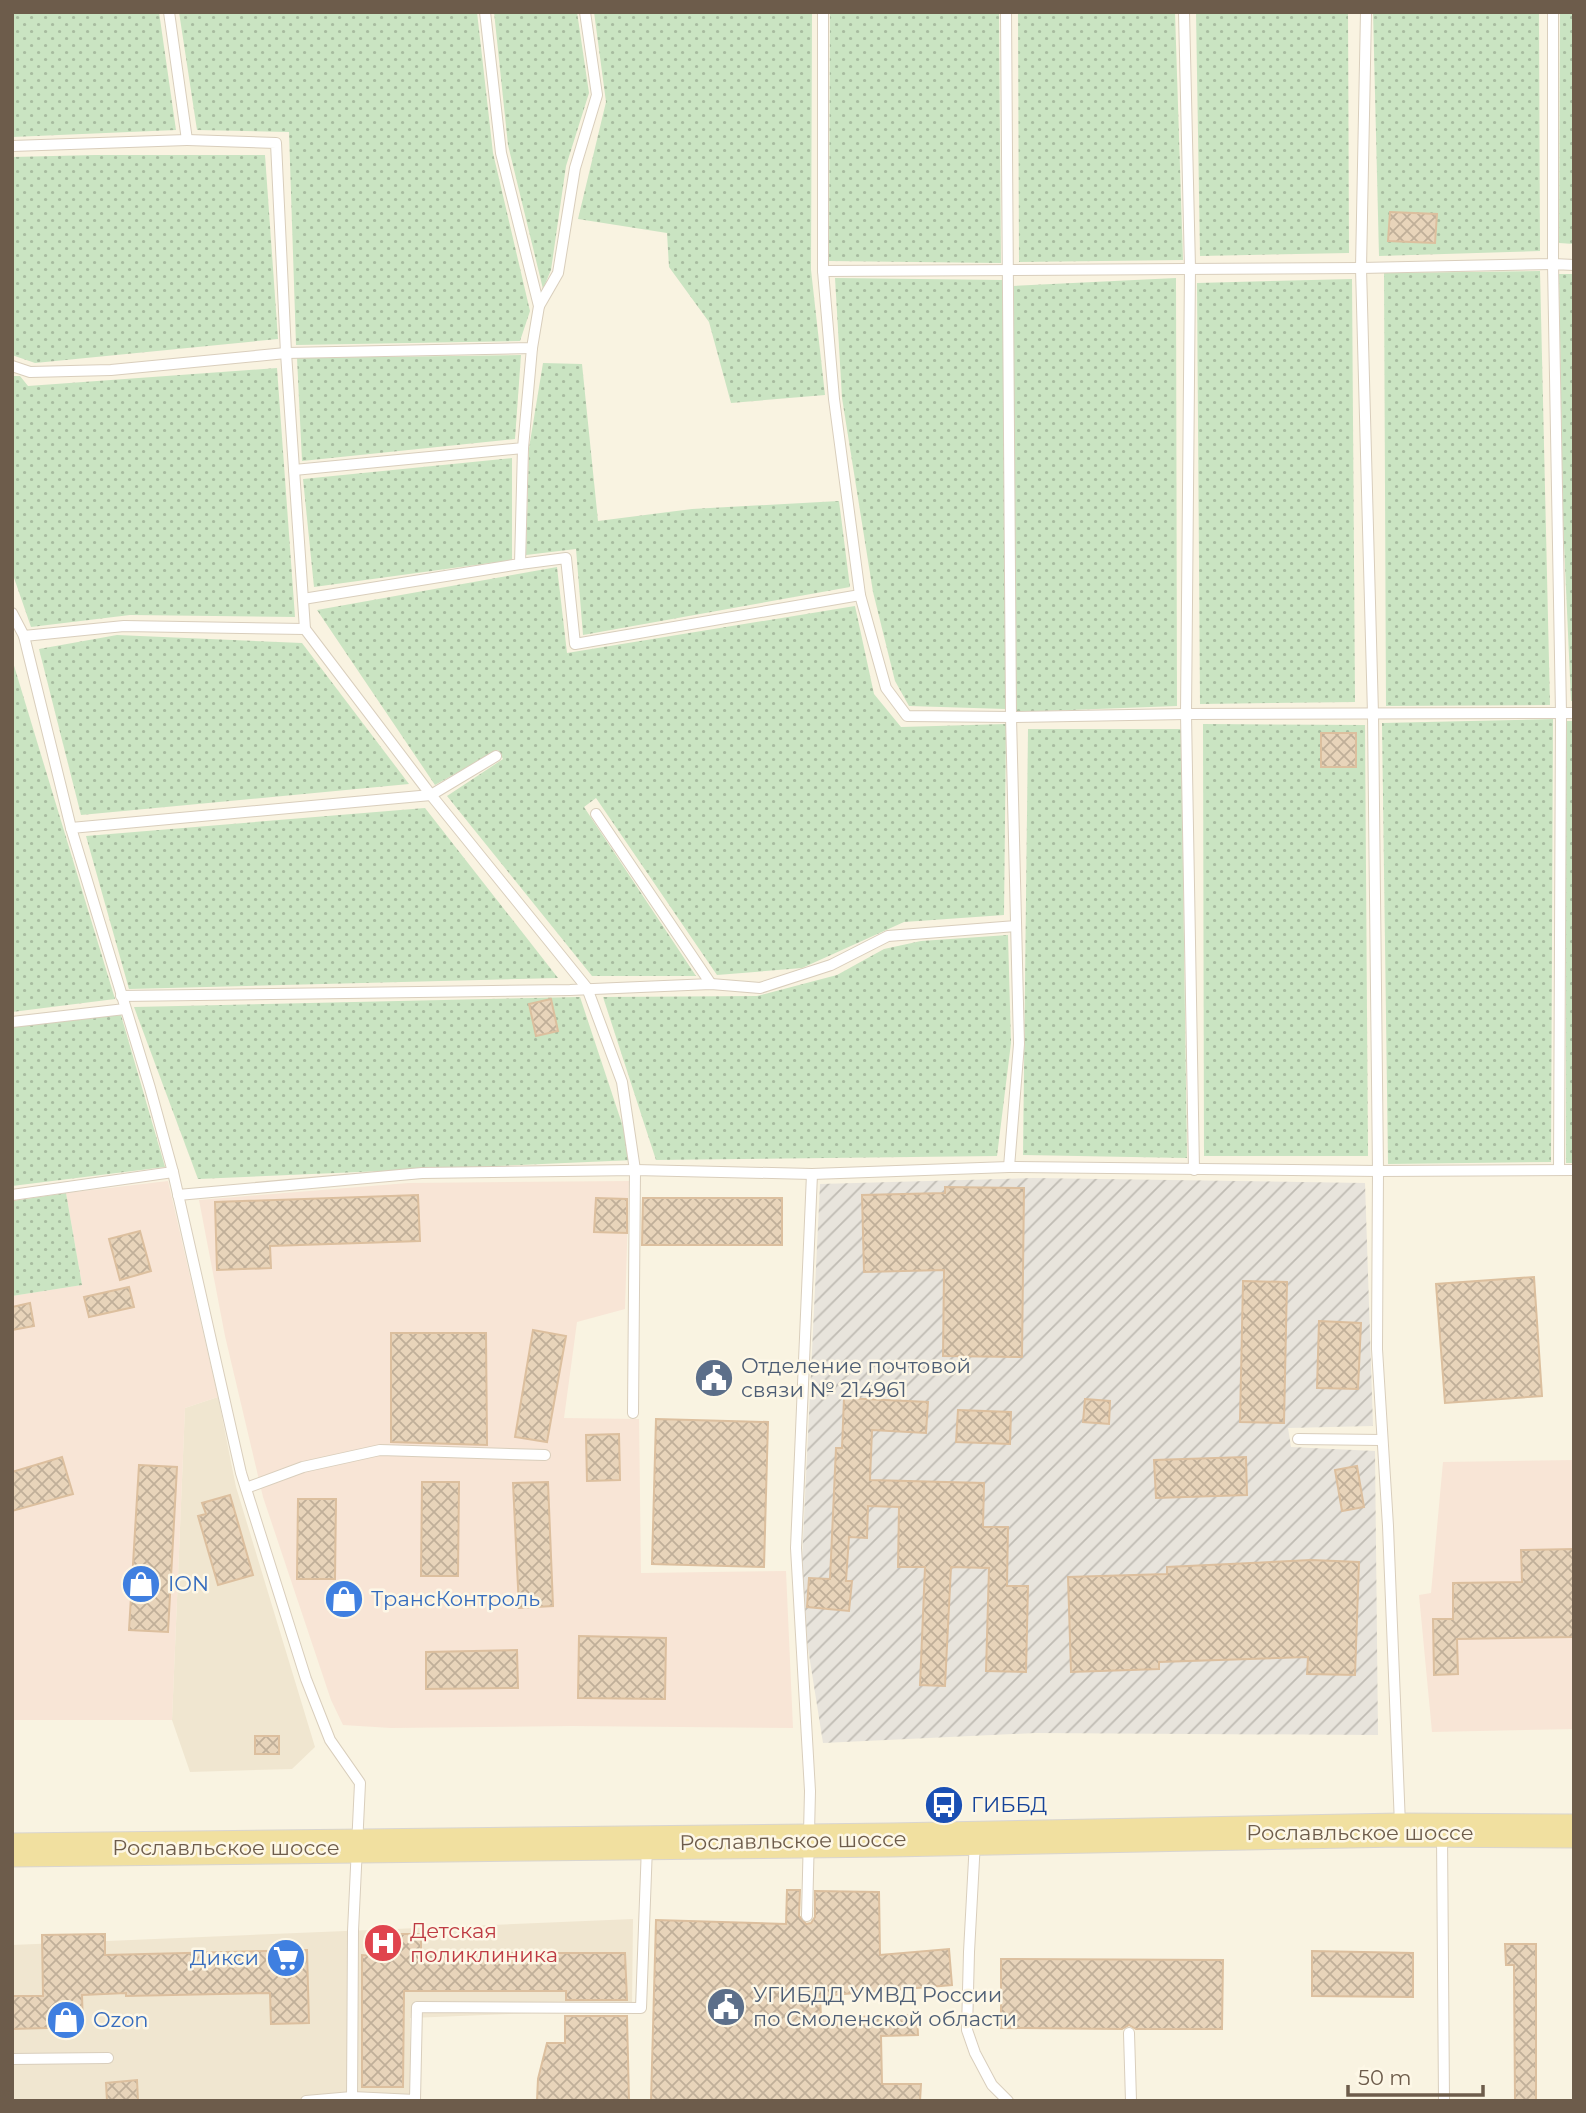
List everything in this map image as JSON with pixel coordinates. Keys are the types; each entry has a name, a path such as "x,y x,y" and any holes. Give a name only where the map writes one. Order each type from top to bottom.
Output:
{"main road":[{"name":"Рославльское шоссе","path":"12,1850 975,1839 1400,1830 1574,1831"}],"lane":[{"path":"169,12 187,140"},
{"path":"485,12 501,153 539,306"},
{"path":"520,564 523,449 532,348 539,306 558,273 575,168 597,94 585,12"},
{"path":"823,12 823,271 834,399 860,595 886,688 907,716 1574,713"},
{"path":"1006,12 1011,717 1019,1044 1009,1167"},
{"path":"1184,12 1190,268 1186,714 1194,1170"},
{"path":"1366,12 1361,268 1373,714 1378,1171 1377,1349 1388,1526 1400,1830"},
{"path":"1553,12 1553,264 1560,713 1559,1170"},
{"path":"12,146 187,140 276,144 286,353 305,629 431,795 587,988 622,1082 635,1170 633,1413"},
{"path":"823,271 1574,265"},
{"path":"12,366 30,372 111,370 286,353 532,348"},
{"path":"294,470 523,449"},
{"path":"303,599 566,558 575,644 860,595"},
{"path":"12,613 24,636 71,828 173,1172 246,1488 311,1691 330,1740 360,1783 353,1931 352,2099"},
{"path":"24,636 124,626 305,629"},
{"path":"71,828 431,795 496,756"},
{"path":"596,814 711,985"},
{"path":"121,996 711,985 760,988 831,965 888,936 1016,926"},
{"path":"12,1022 125,1009"},
{"path":"178,1195 422,1173 635,1170 812,1174 1009,1167 1574,1170"},
{"path":"12,1195 173,1172"},
{"path":"807,1916 810,1791 796,1548 812,1174"},
{"path":"1298,1439 1381,1440"},
{"path":"246,1488 303,1467 380,1450 545,1455"},
{"path":"1442,1831 1444,2101"},
{"path":"975,1839 967,2030 975,2053 992,2085 1008,2101"},
{"path":"306,2101 415,2100 417,2007 641,2008 648,1843"},
{"path":"1129,2033 1131,2101"},
{"path":"12,2059 108,2058"}],"shaded area":[{"path":"1033,1178 1365,1183 1373,1426 1288,1428 1291,1447 1375,1451 1378,1735 1035,1733 823,1743 807,1642 802,1560 820,1184"},
{"path":"168,1181 218,1397 185,1408 172,1720 12,1720 12,1296 82,1285 66,1193"},
{"path":"629,1181 625,1309 577,1322 564,1418 639,1419 641,1573 786,1571 793,1728 391,1728 343,1725 331,1700 263,1497 225,1336 199,1200 408,1183"},
{"path":"218,1397 236,1487 315,1747 292,1769 190,1772 172,1720 185,1408"},
{"path":"1574,1460 1574,1729 1432,1732 1419,1595 1431,1593 1443,1462"},
{"path":"633,1919 632,2009 410,2018 411,2098 402,2101 12,2101 12,1945"}],"green space":[{"path":"12,12 159,12 176,130 12,137"},
{"path":"179,12 477,12 493,153 530,311 520,341 296,345 289,132 197,130"},
{"path":"494,12 577,12 589,93 566,166 551,270 543,289 508,145"},
{"path":"594,12 812,12 811,270 825,395 731,403 709,322 669,267 667,233 578,219 606,102"},
{"path":"830,12 999,12 1001,263 829,261"},
{"path":"1018,12 1175,12 1183,260 1019,262"},
{"path":"1196,12 1348,12 1349,253 1200,256"},
{"path":"1373,12 1539,12 1540,251 1379,256"},
{"path":"1560,12 1574,12 1574,244 1559,243"},
{"path":"265,155 278,339 35,363 12,355 12,157"},
{"path":"1540,271 1550,705 1386,706 1384,273"},
{"path":"1559,274 1574,274 1574,701 1571,701 1563,521"},
{"path":"835,278 1003,280 1006,709 909,706 895,681 873,592 842,398"},
{"path":"1176,278 1177,706 1016,712 1012,286"},
{"path":"1352,279 1355,702 1200,704 1197,283"},
{"path":"521,355 515,439 302,461 297,358"},
{"path":"543,363 582,364 598,521 692,509 839,501 850,587 583,635 576,549 526,555 529,448"},
{"path":"277,368 295,617 130,615 31,627 12,572 12,376 20,376 28,386"},
{"path":"512,458 512,560 314,587 303,479"},
{"path":"557,567 567,653 855,606 874,694 901,727 1006,724 1004,915 904,922 802,968 717,975 596,798 584,807 696,976 592,976 447,796 503,759 498,750 435,785 317,610"},
{"path":"117,635 302,643 409,784 81,815 39,649"},
{"path":"12,659 115,999 12,1012"},
{"path":"1553,719 1551,1162 1388,1164 1382,723"},
{"path":"1566,721 1574,721 1574,1163 1566,1163"},
{"path":"1203,724 1365,725 1368,1156 1204,1156"},
{"path":"1028,729 1181,729 1187,1158 1023,1155"},
{"path":"425,808 558,978 129,989 86,836"},
{"path":"1008,935 1011,1043 997,1156 656,1160 603,997 757,996 837,975 884,949 921,941"},
{"path":"580,997 634,1160 198,1179 134,1007"},
{"path":"121,1015 165,1167 12,1186 12,1027"},
{"path":"66,1193 82,1285 12,1296 12,1201"}],"building":[{"path":"1390,212 1437,214 1435,243 1388,241"},
{"path":"1321,733 1356,733 1356,767 1321,767"},
{"path":"551,999 558,1031 536,1036 529,1004"},
{"path":"945,1187 1024,1188 1022,1357 943,1356 944,1270 864,1272 862,1195 945,1193"},
{"path":"418,1195 420,1241 270,1246 271,1268 217,1270 215,1202"},
{"path":"596,1198 627,1199 627,1233 594,1232"},
{"path":"643,1198 782,1198 782,1245 642,1245"},
{"path":"140,1231 151,1271 120,1280 109,1239"},
{"path":"1534,1277 1542,1396 1445,1403 1436,1284"},
{"path":"1243,1281 1287,1282 1284,1423 1240,1422"},
{"path":"129,1287 134,1307 89,1317 84,1297"},
{"path":"30,1303 34,1326 12,1330 12,1307"},
{"path":"1319,1321 1361,1323 1358,1389 1317,1388"},
{"path":"533,1330 566,1336 547,1442 515,1437"},
{"path":"391,1333 486,1333 487,1445 391,1442"},
{"path":"844,1398 928,1402 926,1433 872,1430 870,1480 984,1483 983,1527 1008,1527 1007,1586 1028,1586 1026,1672 986,1671 989,1568 951,1567 945,1686 920,1685 925,1567 898,1567 899,1507 868,1506 867,1538 849,1537 846,1581 852,1581 849,1611 807,1607 809,1578 830,1579 836,1448 842,1448"},
{"path":"1085,1399 1110,1401 1109,1424 1083,1422"},
{"path":"958,1410 1011,1412 1010,1444 956,1442"},
{"path":"656,1419 768,1422 764,1567 652,1564"},
{"path":"619,1434 620,1480 587,1481 586,1435"},
{"path":"62,1457 73,1494 12,1511 12,1472"},
{"path":"1246,1457 1247,1495 1156,1498 1154,1460"},
{"path":"139,1465 177,1467 168,1632 129,1630"},
{"path":"1357,1466 1364,1507 1342,1511 1335,1470"},
{"path":"422,1482 459,1482 458,1576 421,1576"},
{"path":"548,1482 553,1606 519,1608 513,1483"},
{"path":"230,1495 253,1575 218,1585 198,1516 206,1514 202,1503"},
{"path":"298,1499 336,1499 335,1579 297,1579"},
{"path":"1574,1549 1574,1637 1457,1639 1458,1674 1434,1675 1433,1619 1453,1619 1453,1583 1522,1582 1521,1550"},
{"path":"1311,1560 1359,1562 1355,1675 1307,1674 1308,1657 1159,1662 1159,1669 1071,1672 1068,1577 1167,1574 1167,1567"},
{"path":"579,1636 666,1638 665,1699 578,1698"},
{"path":"517,1650 518,1688 426,1689 426,1652"},
{"path":"255,1736 279,1736 279,1754 255,1754"},
{"path":"787,1890 800,1890 799,1916 806,1924 811,1923 815,1917 815,1891 879,1892 880,1955 949,1949 952,1985 820,1996 821,2018 917,2015 918,2035 881,2036 882,2084 921,2084 920,2101 651,2101 656,1920 786,1924"},
{"path":"105,1934 105,1955 307,1950 309,2023 271,2024 270,1993 126,1996 126,1993 82,1995 83,2027 12,2029 12,1996 43,1996 42,1935"},
{"path":"373,1934 421,1934 421,1953 625,1953 627,2000 566,2000 566,1991 404,1991 403,2087 362,2087 362,1955 374,1956"},
{"path":"1505,1944 1536,1944 1536,2101 1515,2101 1514,1965 1506,1965"},
{"path":"1312,1951 1413,1953 1413,1997 1312,1996"},
{"path":"1001,1959 1223,1960 1222,2029 1136,2029 1129,2025 1122,2029 1001,2028"},
{"path":"565,2016 627,2016 629,2101 537,2101 538,2079 547,2043 565,2043"},
{"path":"137,2080 138,2101 107,2101 106,2083"}],"place":[{"name":"Отделение почтовой связи № 214961","path":"714,1378"},
{"name":"ION","path":"141,1584"},
{"name":"ТрансКонтроль","path":"344,1599"},
{"name":"ГИББД","path":"944,1805"},
{"name":"Детская поликлиника","path":"383,1943"},
{"name":"Дикси","path":"286,1958"},
{"name":"УГИБДД УМВД России по Смоленской области","path":"726,2007"},
{"name":"Ozon","path":"66,2020"}]}
